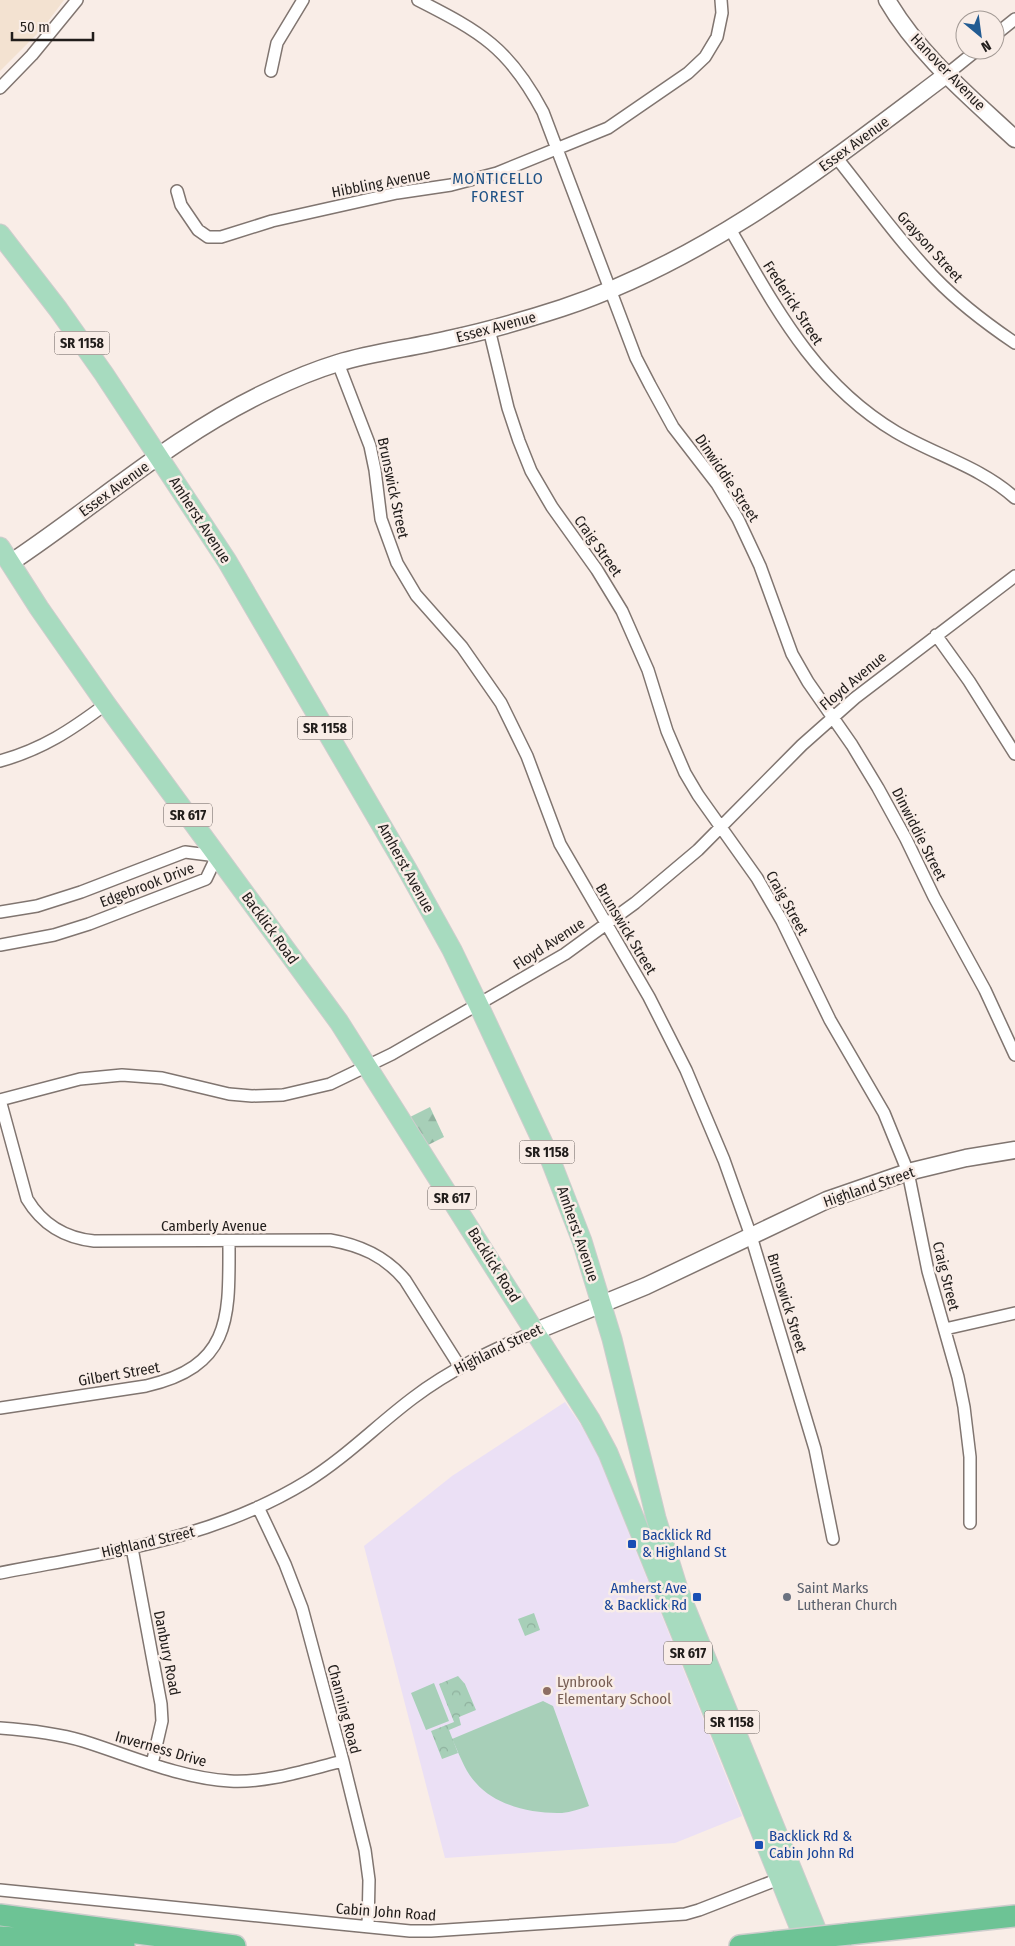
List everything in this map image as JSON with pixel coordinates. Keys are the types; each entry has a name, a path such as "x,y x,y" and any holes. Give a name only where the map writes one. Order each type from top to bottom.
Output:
{"highway":[{"path":"0,1915 235,1946"},
{"path":"740,1946 1015,1916"},
{"path":"0,1936 147,1946"}],"main road":[{"name":"Amherst Avenue","path":"0,234 58,308 159,457 226,561 346,764 452,950 549,1156 582,1241 624,1386 656,1518 672,1570"},
{"name":"Backlick Road","path":"3,560 339,1022 536,1330 590,1419 608,1453 786,1876 823,1946"},
{"name":"Backlick Road","path":"672,1570 786,1876 807,1946"}],"street":[{"path":"0,88 32,55 77,0"},
{"path":"271,71 277,43 302,0"},
{"name":"Dinwiddie Street","path":"418,0 476,31 510,60 530,87 543,112 558,149 636,358 674,426 717,484 738,519 760,566 792,654 808,682 852,745 883,797 984,990 1015,1055"},
{"name":"Hibbling Avenue","path":"177,191 181,205 198,230 208,237 221,237 272,221 363,200 469,181 497,173 608,128 688,74 699,64 713,46 722,13 721,0"},
{"name":"Hanover Avenue","path":"887,0 910,35 946,75 1015,139"},
{"path":"1005,27 1015,19"},
{"name":"Essex Avenue","path":"3,560 227,412 268,391 338,364 489,329 565,307 660,266 762,210 965,60"},
{"name":"Grayson Street","path":"836,157 914,255 937,280 968,308 1015,343"},
{"name":"Frederick Street","path":"730,229 792,334 836,386 864,410 895,431 974,470 999,485 1015,498"},
{"name":"Craig Street","path":"489,329 508,408 531,470 552,507 597,570 622,611 648,670 676,757 698,796 757,878 782,921 830,1020 884,1113 908,1172 928,1271 958,1377 970,1457 970,1524"},
{"name":"Brunswick Street","path":"338,364 370,446 382,519 397,563 416,595 462,647 501,702 527,756 560,844 649,997 686,1070 724,1160 751,1236 815,1449 833,1539"},
{"name":"Floyd Avenue","path":"0,1100 80,1079 122,1075 162,1078 229,1094 252,1096 283,1095 330,1084 368,1066 479,1006 565,954 606,925 671,874 832,718 888,671 1015,576"},
{"path":"936,635 969,681 1015,754"},
{"path":"0,761 35,749 65,734 106,704"},
{"name":"Edgebrook Drive","path":"0,912 37,906 80,892 185,852 217,856 206,880 54,935 0,945"},
{"name":"Camberly Avenue","path":"0,1100 28,1199 34,1210 56,1230 66,1235 94,1242 330,1240 354,1245 376,1255 391,1265 405,1280 460,1367"},
{"name":"Highland Street","path":"0,1573 132,1548 205,1529 258,1507 306,1482 331,1466 413,1398 460,1367 536,1330 679,1272 827,1200 908,1172 966,1158 1015,1150"},
{"name":"Gilbert Street","path":"0,1408 146,1386 166,1382 191,1370 209,1353 218,1340 225,1324 230,1299 229,1241"},
{"path":"944,1329 1015,1313"},
{"name":"Channing Road","path":"258,1507 285,1564 302,1608 343,1761 365,1850 368,1880 368,1927"},
{"name":"Danbury Road","path":"132,1548 161,1704 162,1721 152,1764"},
{"name":"Inverness Drive","path":"0,1728 51,1733 186,1774 231,1781 282,1776 343,1761"},
{"name":"Cabin John Road","path":"0,1890 410,1931 431,1931 676,1915 699,1910 786,1876"}],"shaded area":[{"path":"0,0 64,0 43,28 0,71"},
{"name":"Lynbrook Elementary School","path":"565,1402 581,1425 598,1456 742,1816 675,1843 445,1858 364,1546 452,1476"}],"green space":[{"path":"430,1107 444,1137 428,1145 410,1117"},
{"path":"534,1613 540,1630 525,1636 518,1619"},
{"path":"458,1676 465,1684 476,1710 459,1717 461,1725 449,1730 458,1753 442,1759 431,1731 454,1722 439,1684"},
{"path":"434,1683 449,1721 426,1730 411,1693"},
{"path":"543,1701 553,1706 589,1806 565,1813 551,1813 527,1810 504,1803 484,1791 472,1779 452,1739"}],"place":[{"name":"Backlick Rd & Highland St","path":"632,1544"},
{"name":"Amherst Ave & Backlick Rd","path":"697,1597"},
{"name":"Saint Marks Lutheran Church","path":"787,1597"},
{"name":"Lynbrook Elementary School","path":"547,1691"},
{"name":"Backlick Rd & Cabin John Rd","path":"759,1845"}],"district":[{"name":"MONTICELLO FOREST","path":"498,187"}]}
